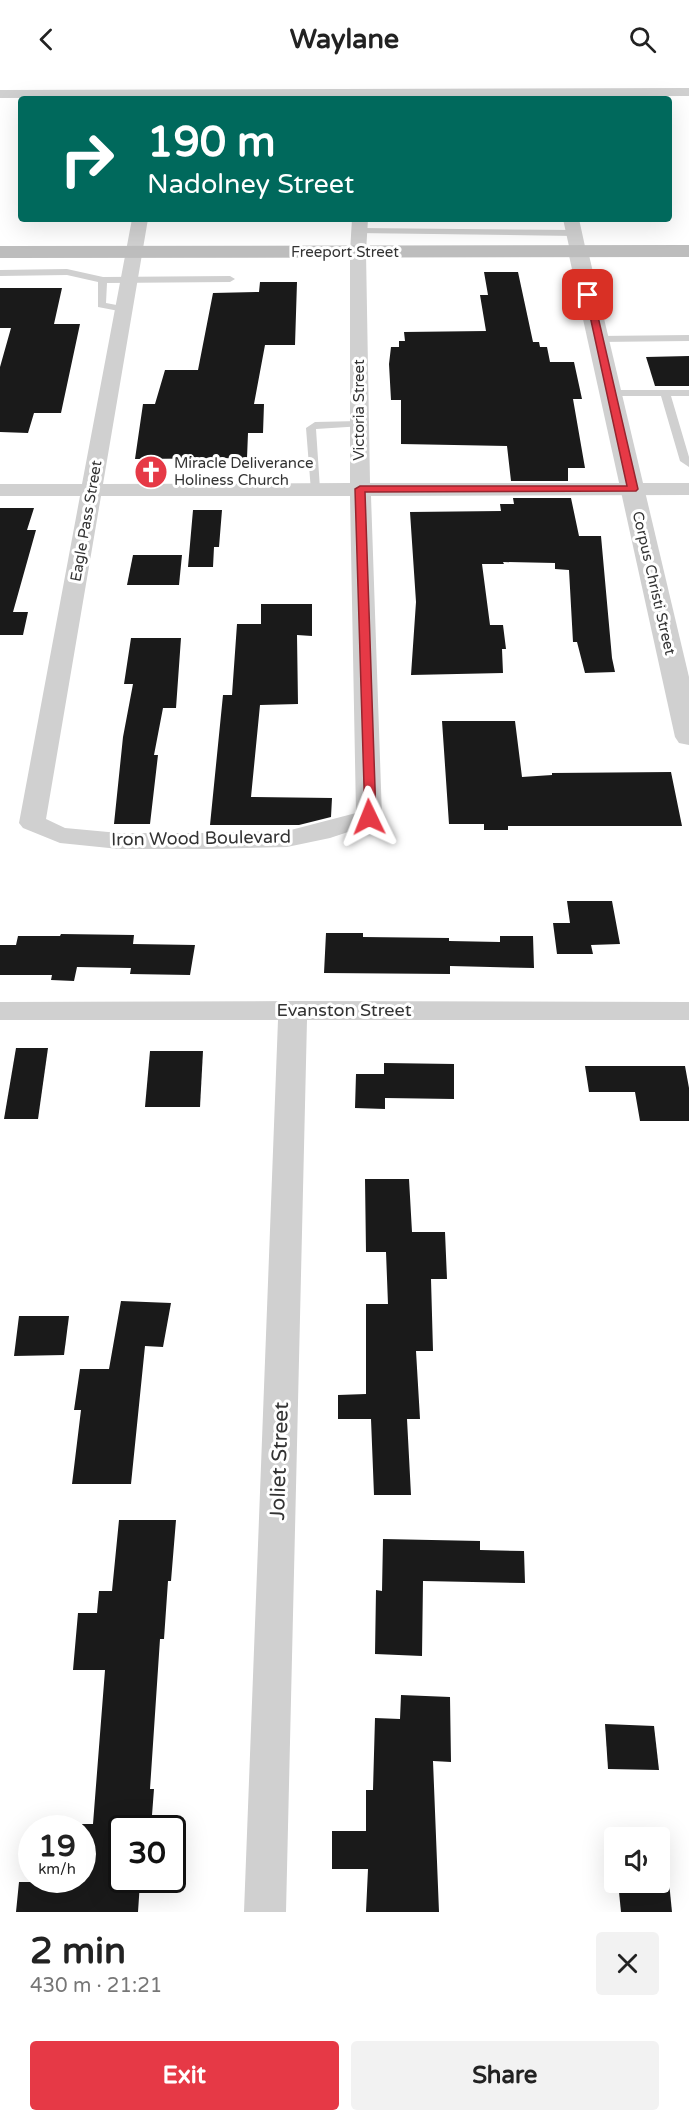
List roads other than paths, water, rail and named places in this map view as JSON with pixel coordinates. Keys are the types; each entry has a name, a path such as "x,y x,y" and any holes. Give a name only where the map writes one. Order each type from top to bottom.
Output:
{"main road":[{"name":"Freeport Street","path":"0,252 134,252 359,234 415,252 575,234 689,251"}],"street":[{"path":"162,96 165,78"},
{"path":"538,78 542,96"},
{"path":"0,94 162,96 354,90 542,96 689,92"},
{"name":"Eagle Pass Street","path":"32,822 139,222"},
{"name":"Victoria Street","path":"359,234 360,489 369,817"},
{"name":"Corpus Christi Street","path":"575,234 689,737"},
{"path":"0,490 689,489"},
{"name":"Iron Wood Boulevard","path":"32,822 60,835 119,841 207,841 287,838 321,832 369,817"},
{"name":"Joliet Street","path":"265,1912 293,1010"},
{"name":"Evanston Street","path":"0,1011 689,1011"}],"lane":[{"path":"414,231 415,252"},
{"path":"359,234 414,231 575,234"},
{"path":"68,272 70,252"},
{"path":"0,273 68,272 103,280 230,279"},
{"path":"103,280 101,305 124,309"},
{"path":"599,339 689,338"},
{"path":"611,393 689,393"},
{"path":"665,393 685,461 689,464"},
{"path":"315,489 311,428 315,425 359,424"}],"place":[{"name":"Miracle Deliverance Holiness Church","path":"151,472"}]}
